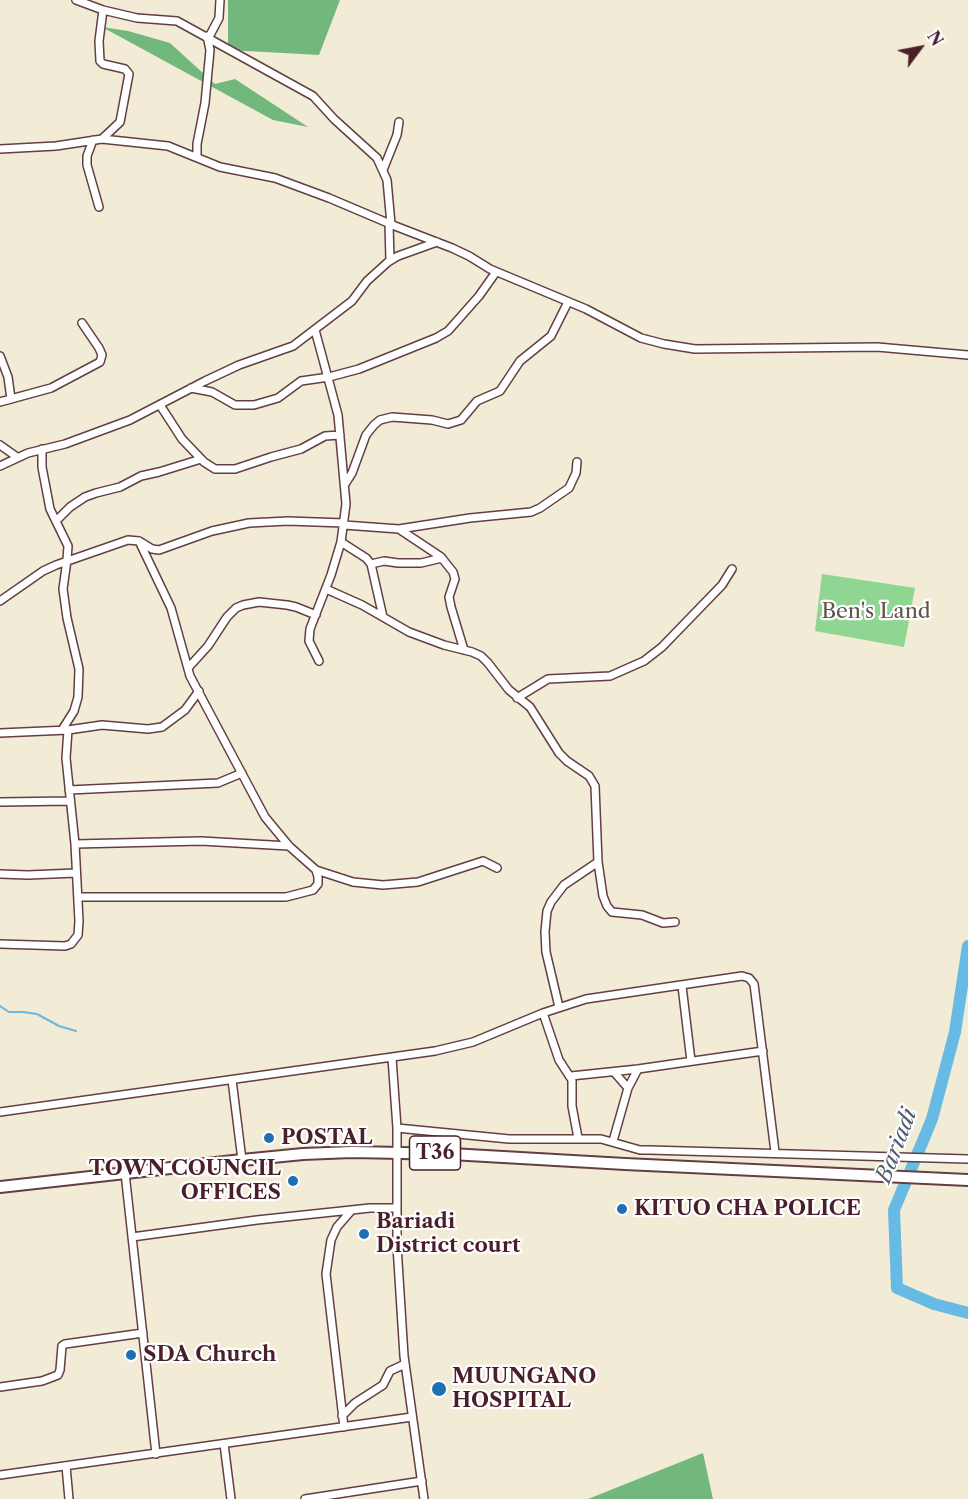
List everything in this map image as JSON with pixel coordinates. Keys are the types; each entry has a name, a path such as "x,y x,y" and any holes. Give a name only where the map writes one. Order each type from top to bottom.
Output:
{"highway":[{"name":"T36","path":"0,1187 313,1153 451,1154 967,1180"}],"street":[{"path":"76,0 103,10 147,20 170,19 208,37 319,101 334,119 377,158 383,170 390,199 390,260"},
{"path":"197,157 210,50 208,37 219,18 220,0"},
{"path":"102,139 120,122 129,74 125,69 102,64 100,61 99,41 103,10"},
{"path":"383,170 397,135 399,122"},
{"path":"0,149 56,146 102,139 168,146 220,167 275,178 437,242 469,256 496,272 568,302 641,338 664,344 695,349 877,347 968,355"},
{"path":"93,140 87,161 99,207"},
{"path":"0,466 17,457 79,440 130,420 238,365 293,346 352,301 367,282 390,260 437,242"},
{"path":"191,388 204,389 235,405 245,406 278,398 302,381 359,369 448,331 496,272"},
{"path":"345,484 352,473 366,435 374,424 392,417 432,420 448,424 461,420 477,401 500,391 520,361 551,336 568,302"},
{"path":"0,402 51,388 100,362 102,356 99,348 82,323"},
{"path":"315,330 338,415 346,504 341,542 310,629 309,641 320,661"},
{"path":"0,356 8,377 11,399"},
{"path":"160,405 182,439 201,459 215,469 235,469 301,450 325,436 340,435"},
{"path":"0,445 17,457"},
{"path":"0,944 60,946 71,944 78,935 75,844 65,730 74,711 79,686 79,669 63,589 68,546 48,498 42,467 42,449"},
{"path":"56,521 78,501 96,493 115,489 141,476 201,459"},
{"path":"0,601 43,571 128,540 139,541 152,549 159,550 212,531 249,524 288,521 399,529 470,518 531,512 569,488 576,473 577,462"},
{"path":"399,529 442,558 454,576 449,597 464,650"},
{"path":"139,541 171,608 188,668 199,691 266,817 289,846 316,870 353,882 383,885 418,882 483,861 497,868"},
{"path":"341,542 366,558 371,564 383,617"},
{"path":"371,564 384,561 421,563 442,558"},
{"path":"517,698 548,679 610,676 644,661 662,647 722,585 732,569"},
{"path":"326,589 362,605 409,632 481,656 508,690 530,707 567,761 589,776 596,786 598,862 603,896 612,912 642,915 663,922 675,922"},
{"path":"188,668 208,646 227,617 243,605 259,602 287,605 316,615"},
{"path":"0,733 65,730 102,725 148,729 162,727 184,710 199,691"},
{"path":"69,790 218,783 242,773"},
{"path":"0,802 70,801"},
{"path":"75,844 201,841 289,846"},
{"path":"559,1007 546,952 547,911 564,885 598,862"},
{"path":"78,897 286,897 316,888 318,877 316,870"},
{"path":"0,874 76,873"},
{"path":"0,1112 392,1058 473,1042 543,1013 586,999 742,976 749,978 754,984 775,1152"},
{"path":"682,986 691,1061"},
{"path":"543,1013 559,1060 573,1082 574,1121 578,1138"},
{"path":"571,1076 763,1051"},
{"path":"392,1058 397,1128 397,1208 405,1364 424,1499"},
{"path":"613,1141 628,1088 638,1069"},
{"path":"614,1072 628,1088"},
{"path":"232,1080 242,1160"},
{"path":"397,1128 509,1139 578,1138 613,1141 640,1149 965,1159"},
{"path":"125,1173 156,1454"},
{"path":"132,1237 257,1220 397,1208"},
{"path":"344,1427 326,1274 331,1240 337,1227 351,1211"},
{"path":"0,1387 42,1381 58,1375 62,1346 65,1344 143,1333"},
{"path":"342,1416 355,1403 383,1384 390,1371 405,1364"},
{"path":"0,1474 411,1417"},
{"path":"224,1444 231,1499"},
{"path":"66,1466 69,1499"},
{"path":"305,1499 422,1481"}],"green space":[{"path":"228,0 340,0 319,55 228,50"},
{"path":"102,27 128,31 170,43 215,84 235,79 308,127 273,120"},
{"name":"Ben's Land","path":"822,574 915,588 904,647 815,631"},
{"path":"703,1453 713,1499 588,1499"}],"waterway":[{"name":"Bariadi","path":"968,946 955,1032 932,1119 894,1210 897,1288 934,1304 968,1313"},
{"path":"0,1006 9,1012 37,1014 59,1026 76,1031"}],"place":[{"name":"POSTAL","path":"269,1138"},
{"name":"TOWN COUNCIL OFFICES","path":"293,1181"},
{"name":"KITUO CHA POLICE","path":"622,1209"},
{"name":"Bariadi District court","path":"364,1234"},
{"name":"SDA Church","path":"131,1355"},
{"name":"MUUNGANO HOSPITAL","path":"439,1389"}]}
